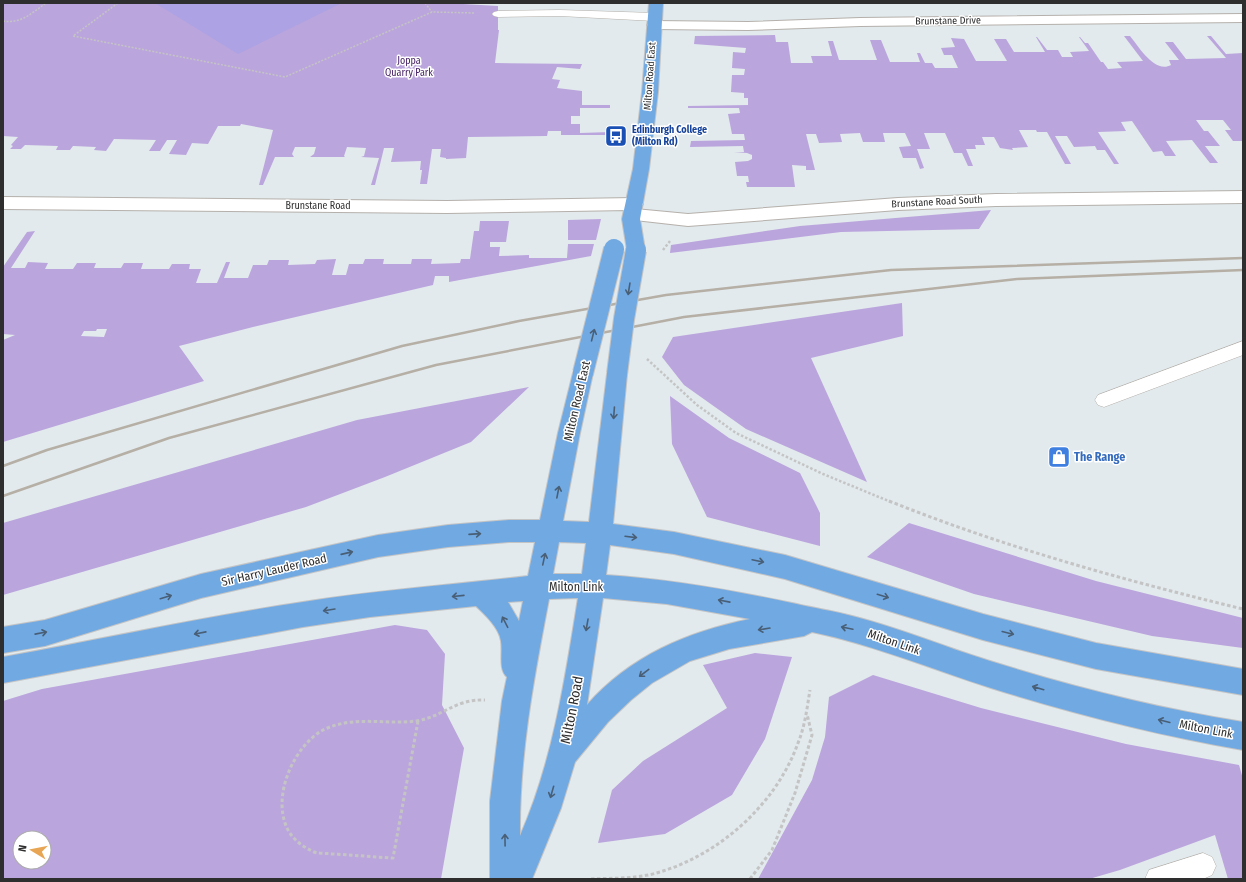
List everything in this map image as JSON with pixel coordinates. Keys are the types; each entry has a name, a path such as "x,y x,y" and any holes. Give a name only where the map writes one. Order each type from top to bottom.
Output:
{"main road":[{"name":"Milton Road East","path":"538,587 569,433 583,373 614,249 632,213 641,169 650,92 655,15"},
{"name":"Milton Road East","path":"600,533 613,433 617,374 624,319 636,250 632,213"},
{"path":"550,530 600,533 674,542 785,567 983,627 1089,654 1243,682"},
{"name":"Sir Harry Lauder Road","path":"3,640 45,632 201,586 378,546 448,536 509,531 550,530"},
{"name":"Milton Road","path":"517,879 550,798 563,754 579,670 600,533"},
{"name":"Milton Link","path":"538,587 593,586 691,594 864,631 990,674 1099,706 1200,730 1243,736"},
{"path":"3,670 240,625 346,608 538,587 516,701 504,801 505,879"},
{"path":"481,594 500,612 514,638 516,701"},
{"path":"563,754 620,690 656,664 670,656 685,649 717,639 750,631 817,621"}],"street":[{"name":"Brunstane Drive","path":"655,15 748,26 860,22 1243,18"},
{"name":"Brunstane Road South","path":"632,213 688,220 906,203 996,200 1243,197"},
{"name":"Brunstane Road","path":"3,203 439,207 632,213"}],"lane":[{"path":"498,14 560,13 655,15"},
{"path":"1104,400 1243,348"},
{"path":"1158,879 1203,866"}],"path":[{"path":"3,21 10,23 18,22 46,3"},
{"path":"118,3 73,36 285,77 432,12 498,14"},
{"path":"425,3 432,12"},
{"path":"642,354 673,384 731,429 844,484 916,513 1043,556 1113,577 1243,609"},
{"path":"591,879 629,878 663,871 706,852 740,828 771,795 795,751 806,714 810,690"},
{"path":"418,721 393,858 315,852 300,844 290,833 286,823 282,797 287,777 293,762 306,745 320,732 341,723 354,721 418,721 470,700 516,701"},
{"path":"750,879 772,850 795,793 812,735 806,714"}],"green space":[{"name":"Joppa Quarry Park","path":"3,3 446,3 498,6 499,30 495,63 582,64 580,69 557,67 552,79 560,80 557,88 582,91 582,105 610,105 610,108 580,108 580,116 571,116 571,124 580,124 580,133 611,132 611,135 561,135 561,131 548,131 547,136 468,137 466,158 446,159 440,157 441,149 432,149 427,184 420,184 422,170 420,170 421,161 391,162 394,148 384,148 375,185 371,185 379,158 361,157 364,156 366,148 347,147 345,157 310,157 314,154 316,147 295,147 292,154 294,157 275,157 263,185 259,185 273,130 241,124 240,126 218,126 208,144 192,143 186,155 169,154 177,140 167,140 160,151 149,151 156,140 114,139 106,151 94,150 96,147 73,146 70,150 56,150 58,146 25,145 21,149 10,149 13,146 11,145 18,137 3,136"},
{"path":"775,35 776,42 788,42 791,63 813,63 811,56 832,56 828,41 833,41 839,60 877,60 870,40 881,40 890,62 920,62 917,53 920,53 925,63 932,63 935,68 958,68 952,55 944,55 941,48 955,47 951,38 964,39 976,61 1007,61 994,39 1006,39 1014,52 1045,52 1037,37 1047,50 1058,50 1062,57 1073,57 1070,52 1089,51 1080,37 1085,43 1088,43 1101,62 1103,62 1108,69 1122,68 1117,62 1143,61 1124,36 1130,36 1148,58 1159,66 1165,67 1171,65 1169,60 1179,60 1165,42 1173,42 1186,59 1226,58 1207,36 1211,36 1226,54 1243,53 1243,141 1233,141 1225,130 1231,130 1223,120 1196,120 1204,131 1208,131 1220,146 1205,146 1218,163 1210,163 1192,140 1166,141 1176,156 1165,156 1162,151 1153,152 1132,121 1121,122 1126,131 1098,132 1119,164 1114,164 1105,150 1097,150 1095,146 1074,147 1067,136 1055,136 1071,164 1065,164 1047,132 1037,132 1036,130 1019,130 1028,147 1012,148 1013,150 1000,148 994,137 982,137 985,145 975,145 976,149 966,149 973,166 968,166 962,153 954,153 945,133 924,133 930,149 917,149 924,168 920,169 916,158 903,158 899,147 911,146 905,133 883,133 885,142 863,142 860,133 840,134 842,142 819,143 816,134 806,134 815,170 806,170 806,166 792,165 795,187 747,187 746,182 749,182 748,176 737,176 735,162 748,161 752,159 752,155 734,152 744,152 743,146 690,147 691,141 745,140 744,134 732,134 728,114 740,113 739,108 688,108 688,106 748,105 748,98 744,98 744,93 731,92 732,75 744,75 745,69 732,68 733,52 745,53 746,48 694,44 695,36"},
{"path":"991,210 979,229 841,232 670,253 671,245 800,226"},
{"path":"601,219 596,240 568,240 568,220"},
{"path":"480,221 509,221 506,242 490,242 490,247 500,247 499,256 529,255 529,258 567,258 568,244 594,244 591,256 449,282 449,276 435,276 433,285 179,346 204,381 3,442 3,340 15,335 3,334 3,267 27,232 35,231 11,268 25,268 28,262 48,263 45,269 73,269 77,263 96,263 94,268 121,268 124,263 143,263 141,269 169,269 172,264 190,264 189,269 201,269 196,283 217,283 226,262 230,262 224,278 248,278 253,265 267,265 269,260 289,260 288,265 315,264 317,260 336,259 332,275 346,275 349,264 363,264 365,259 384,259 383,264 411,264 412,259 432,259 431,264 460,263 461,259 470,259 474,231 479,231","holes":["107,329 104,337 81,336 84,331"]},
{"path":"902,303 903,336 811,358 867,482 746,429 684,385 662,357 673,337"},
{"path":"529,387 471,442 385,477 306,507 3,595 3,523 357,420"},
{"path":"670,396 729,438 800,473 820,513 820,546 707,517 672,444"},
{"path":"909,523 1096,581 1243,618 1243,648 1152,636 974,594 867,557"},
{"path":"395,625 427,630 445,654 442,705 464,748 441,879 3,879 3,701 42,689"},
{"path":"755,653 792,657 765,739 732,795 665,834 598,843 612,790 643,761 727,708 703,665"},
{"path":"873,675 981,708 1126,744 1239,765 1243,779 1243,879 1228,879 1215,835 1120,870 1089,879 758,879 812,780 825,737 829,697"}],"shaded area":[{"path":"155,3 342,3 238,54"}],"railway":[{"path":"3,466 47,450 402,346 519,321 666,295 891,270 1243,258"},
{"path":"3,496 169,438 436,365 684,317 1017,279 1243,270"}],"place":[{"name":"Edinburgh College (Milton Rd)","path":"616,136"},
{"name":"The Range","path":"1059,457"}]}
